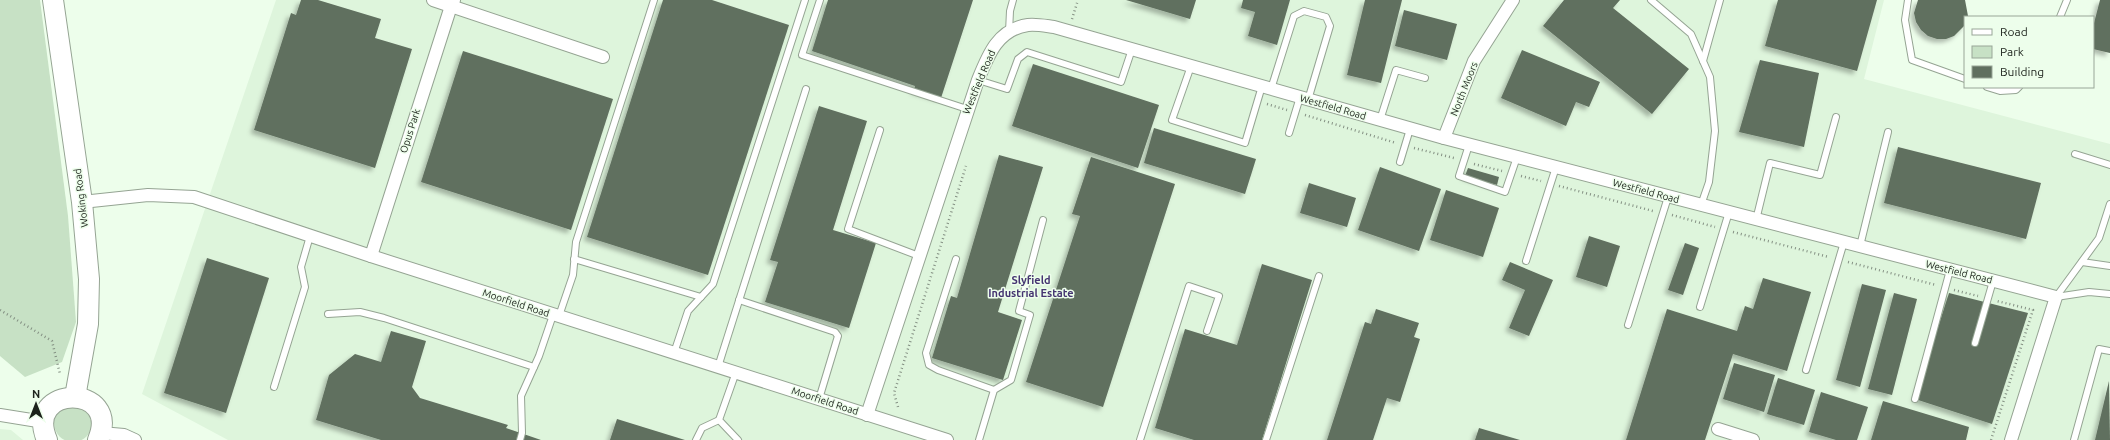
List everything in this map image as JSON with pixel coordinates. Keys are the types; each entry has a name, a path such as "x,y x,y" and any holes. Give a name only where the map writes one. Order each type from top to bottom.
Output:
{"main road":[{"name":"Woking Road","path":"53,0 82,202 89,279 89,309 86,340 75,396"},
{"path":"46,431 50,407 57,401 75,396 89,401 96,408 100,415 100,436"}],"street":[{"path":"433,0 452,3 603,57"},
{"name":"North Moors","path":"1444,138 1474,61 1513,0"},
{"name":"Opus Park","path":"371,256 452,3"},
{"name":"Westfield Road","path":"867,415 967,109 978,80 992,48 1009,32 1029,25 1054,27 1410,129 1517,158 2056,297"},
{"name":"Moorfield Road","path":"82,202 148,195 187,196 556,316 718,366 947,440"},
{"path":"2011,440 2056,297"},
{"path":"0,415 46,431"},
{"path":"1718,429 1753,440"},
{"path":"100,436 124,435 135,440"}],"lane":[{"path":"520,440 522,433 520,396 573,275 576,242 654,0"},
{"path":"674,353 688,311 714,284 806,0"},
{"path":"820,0 802,55 967,109"},
{"path":"1009,32 1010,11 1013,0"},
{"path":"1651,0 1691,34 1710,78 1714,131 1709,182 1701,205"},
{"path":"1703,61 1720,0"},
{"path":"1908,0 1905,20 1912,60 1964,79"},
{"path":"2060,16 2067,0"},
{"path":"1191,66 1172,120 1244,143 1267,88 1294,16 1304,11 1326,17 1330,26 1304,98 1289,133"},
{"path":"978,80 1007,89 1018,59 1027,52 1121,82 1132,49"},
{"path":"1380,120 1396,70 1425,78"},
{"path":"1990,88 2000,91 2016,90 2018,88"},
{"path":"718,366 806,89"},
{"path":"1756,220 1770,163 1820,175 1836,117"},
{"path":"1400,162 1410,129"},
{"path":"880,130 848,228 919,256"},
{"path":"1860,246 1888,132"},
{"path":"1469,145 1459,176 1505,192 1517,158"},
{"path":"2075,154 2110,165"},
{"path":"1526,261 1556,168"},
{"path":"1628,325 1668,197"},
{"path":"2056,297 2100,238 2110,204"},
{"path":"1700,307 1729,212"},
{"path":"979,440 994,390 1011,380 1030,315 1019,311 1043,220"},
{"path":"274,386 305,287 301,267 310,236"},
{"path":"1806,370 1844,242"},
{"path":"574,259 701,297"},
{"path":"956,259 926,353 929,365 938,370 994,390"},
{"path":"2082,262 2110,266"},
{"path":"1915,399 1950,270"},
{"path":"1266,440 1319,276"},
{"path":"1975,343 1993,281"},
{"path":"1140,440 1189,286 1219,296 1208,331"},
{"path":"2056,297 2089,292 2110,294"},
{"path":"739,300 835,332 838,336 819,399"},
{"path":"328,314 360,312 384,318 534,367"},
{"path":"2074,440 2099,349 2110,351"},
{"path":"696,440 702,428 719,420 736,372"},
{"path":"719,420 738,440"}],"path":[{"path":"1068,31 1078,0"},
{"path":"898,407 894,393 968,159"},
{"path":"0,310 52,341 61,376"},
{"path":"1991,440 2032,310"}],"shaded area":[{"path":"276,0 1884,0 1864,79 2110,144 2110,440 228,440 142,394"},
{"path":"0,429 11,430 23,440 0,440"}],"green space":[{"path":"0,0 40,0 68,216 76,322 62,362 25,377 0,356"},
{"path":"73,404 83,407 89,413 92,423 89,433 83,439 77,441 63,439 57,433 54,423 57,413 63,407"}],"building":[{"path":"301,0 318,0 381,19 375,38 412,49 375,168 254,130 291,13 296,15"},
{"path":"663,0 712,0 789,25 708,275 587,237"},
{"path":"828,0 973,0 941,98 914,90 915,86 812,51"},
{"path":"1126,0 1196,0 1190,19"},
{"path":"1243,0 1290,0 1277,45 1248,36 1255,12 1241,8"},
{"path":"1365,0 1402,0 1381,83 1347,75"},
{"path":"1564,0 1620,0 1613,8 1689,69 1652,114 1543,26"},
{"path":"1778,0 1877,0 1857,71 1765,46"},
{"path":"1918,0 1965,0 1968,16 1964,16 1964,26 1954,36 1946,39 1937,39 1928,36 1921,30 1916,22 1914,13"},
{"path":"2100,0 2110,0 2110,53 2094,49 2094,23"},
{"path":"1404,10 1457,24 1447,60 1395,46"},
{"path":"1522,50 1600,82 1589,107 1576,102 1566,126 1501,98"},
{"path":"463,51 613,99 571,230 421,182"},
{"path":"1760,60 1819,73 1804,147 1739,132"},
{"path":"1033,64 1159,105 1138,168 1012,126"},
{"path":"819,106 867,121 833,230 876,243 849,328 765,302 778,262 770,260"},
{"path":"1154,128 1256,159 1245,194 1144,163"},
{"path":"1898,147 2041,183 2026,239 1884,203"},
{"path":"999,155 1043,167 998,312 1022,320 1003,380 932,358 951,296 957,298"},
{"path":"1091,157 1175,184 1103,407 1026,382 1080,216 1072,214"},
{"path":"1380,167 1441,189 1419,251 1358,230"},
{"path":"1468,168 1499,177 1497,185 1465,176"},
{"path":"1309,183 1356,198 1347,227 1300,213"},
{"path":"1446,190 1499,208 1483,257 1430,240"},
{"path":"1589,236 1620,246 1607,287 1576,277"},
{"path":"1685,243 1699,248 1683,295 1668,290"},
{"path":"207,258 269,278 226,413 164,393"},
{"path":"1510,262 1553,280 1529,336 1509,328 1525,290 1502,280"},
{"path":"1262,264 1312,280 1262,440 1194,440 1155,428 1185,329 1237,345"},
{"path":"1763,278 1811,292 1787,371 1733,354 1705,440 1626,440 1667,309 1737,331 1745,306 1753,309"},
{"path":"1862,284 1886,290 1860,387 1836,380"},
{"path":"1894,293 1917,299 1892,395 1868,389"},
{"path":"1949,293 2028,313 1992,424 1915,399"},
{"path":"1376,309 1419,323 1414,337 1420,339 1400,402 1387,398 1373,440 1327,440 1365,322 1371,324"},
{"path":"391,331 426,341 412,387 420,398 508,425 506,428 541,440 381,440 316,420 329,375 355,354 381,362"},
{"path":"1734,363 1775,375 1764,412 1723,399"},
{"path":"1778,378 1815,390 1804,425 1767,414"},
{"path":"2109,381 2110,440 2095,440"},
{"path":"1821,392 1868,407 1857,440 1836,440 1809,432"},
{"path":"1883,401 1969,427 1966,440 1871,440"},
{"path":"617,419 685,440 610,440"},
{"path":"1479,428 1520,440 1475,440"}],"district":[{"name":"Slyfield Industrial Estate","path":"1031,286"}]}
